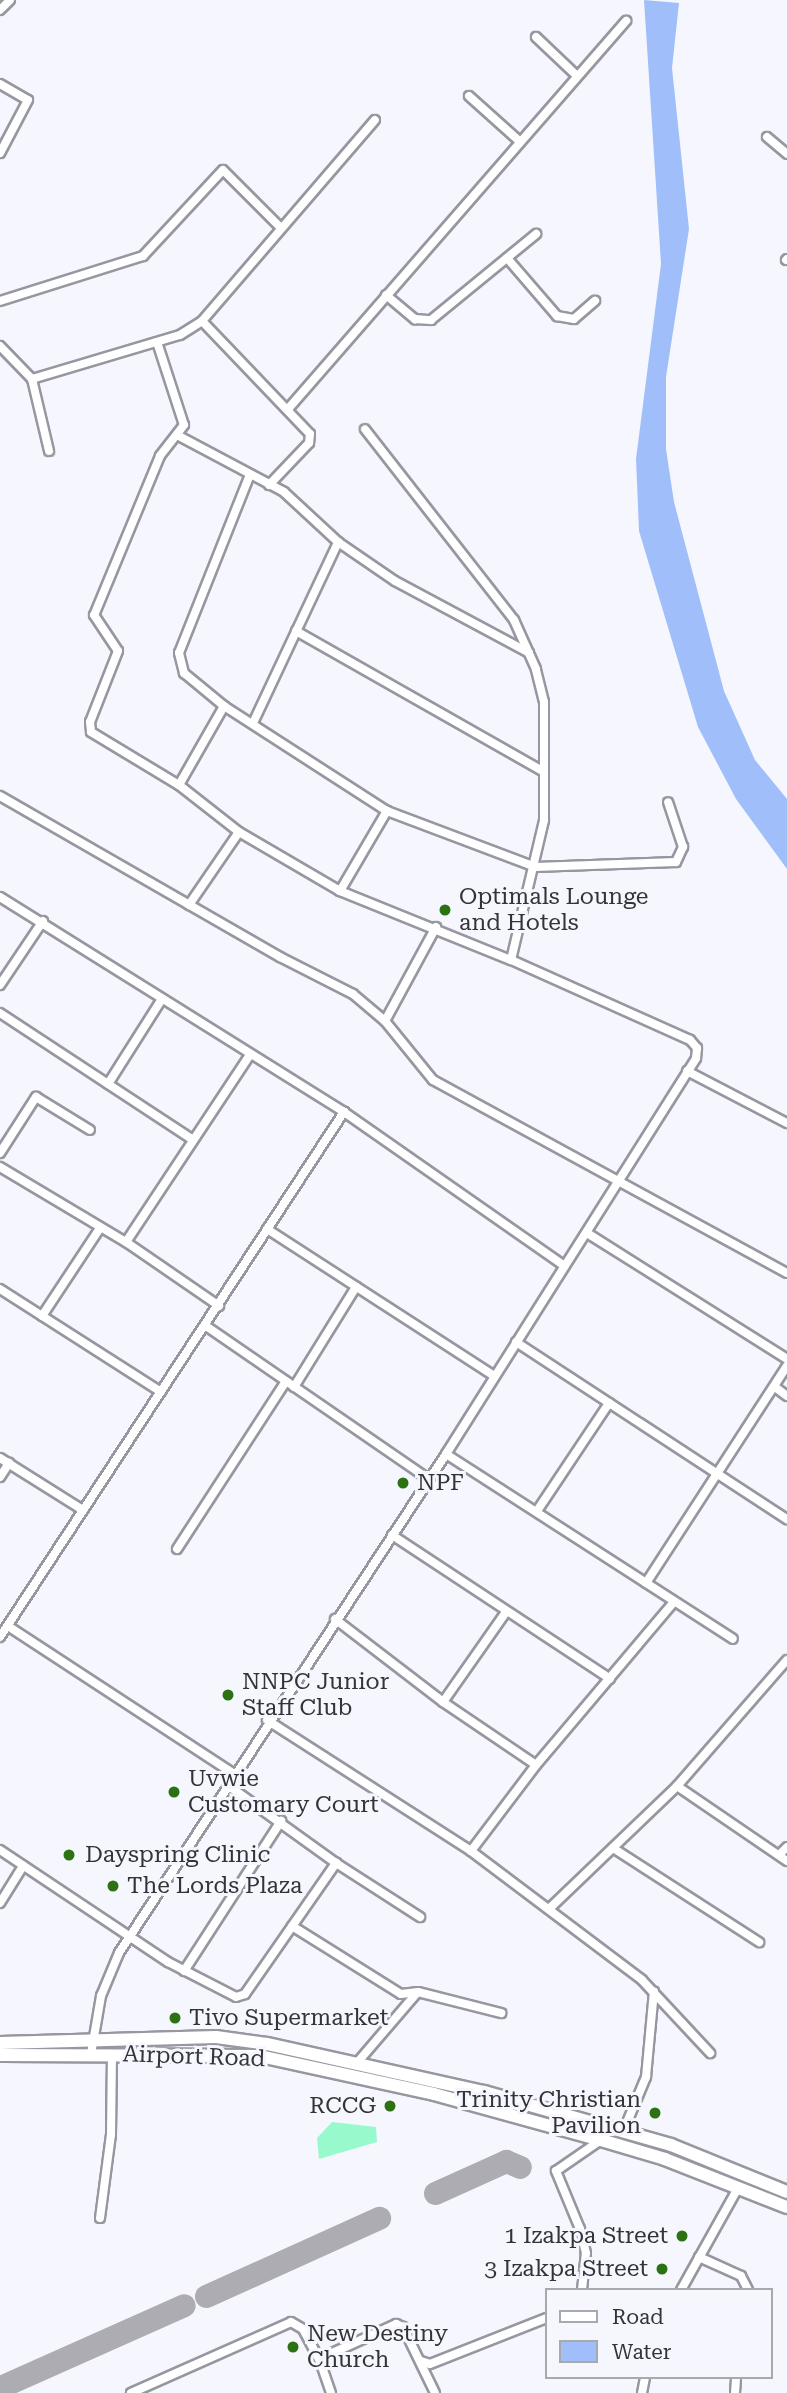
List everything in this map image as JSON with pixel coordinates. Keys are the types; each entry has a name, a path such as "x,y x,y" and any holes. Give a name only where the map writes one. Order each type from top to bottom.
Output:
{"main road":[{"name":"Airport Road","path":"0,2043 216,2038 356,2064 601,2140 787,2207"},
{"name":"Airport Road","path":"0,2055 260,2056 435,2088 623,2132 671,2146 787,2192"}],"street":[{"path":"0,10 10,0"},
{"path":"288,409 502,164 518,140 626,20"},
{"path":"536,37 576,75"},
{"path":"0,85 28,100 0,153"},
{"path":"469,96 518,140"},
{"path":"32,379 157,342 202,321 375,120"},
{"path":"766,137 787,154"},
{"path":"0,301 143,256 223,170 281,228"},
{"path":"386,295 415,320 431,320 536,234"},
{"path":"507,258 557,316 574,319 595,302"},
{"path":"202,321 310,434 309,443 269,485"},
{"path":"91,2054 101,1996 130,1937 236,1775 267,1720 446,1454 587,1233 687,1071 697,1048 690,1040 511,960 436,928 397,917 340,891 239,832 179,785 97,739 90,722 118,651 94,615 160,456 177,435 185,419 169,390 157,342"},
{"path":"0,346 32,379 48,451"},
{"path":"365,429 514,620 529,653 544,702 544,820 511,960"},
{"path":"177,435 299,503 338,542 396,581 529,653"},
{"path":"249,477 179,653 184,673 224,706 387,811 535,867 677,862 683,847 668,802"},
{"path":"253,723 338,542"},
{"path":"296,631 542,771"},
{"path":"179,785 224,706"},
{"path":"0,796 189,905 353,994 385,1021 433,1080 787,1273"},
{"path":"340,891 387,811"},
{"path":"189,905 239,832"},
{"path":"0,897 43,921 250,1055 344,1112 565,1266"},
{"path":"0,985 43,921"},
{"path":"385,1021 436,928"},
{"path":"108,1084 162,999"},
{"path":"0,1013 193,1140"},
{"path":"126,1242 250,1055"},
{"path":"687,1071 787,1123"},
{"path":"0,1153 36,1097 90,1130"},
{"path":"0,1637 344,1112"},
{"path":"0,1167 126,1242 219,1306"},
{"path":"42,1316 100,1228"},
{"path":"267,1229 494,1376"},
{"path":"587,1233 787,1359"},
{"path":"294,1387 356,1287"},
{"path":"0,1289 161,1392"},
{"path":"206,1326 429,1479"},
{"path":"516,1342 787,1519"},
{"path":"646,1583 787,1366"},
{"path":"177,1549 286,1381"},
{"path":"775,1387 787,1396"},
{"path":"537,1511 609,1403"},
{"path":"446,1454 537,1511 673,1603 733,1639"},
{"path":"0,1458 83,1510"},
{"path":"0,1477 9,1463"},
{"path":"391,1535 610,1679"},
{"path":"471,1851 536,1765 673,1603"},
{"path":"443,1702 506,1612"},
{"path":"335,1619 443,1702 536,1765"},
{"path":"8,1626 236,1775"},
{"path":"551,1908 677,1786 787,1661"},
{"path":"267,1720 471,1851 551,1908 654,1992 710,2053"},
{"path":"229,1786 336,1863 420,1917"},
{"path":"677,1786 787,1861"},
{"path":"184,1971 281,1821"},
{"path":"779,1855 787,1847"},
{"path":"613,1848 759,1942"},
{"path":"0,1850 184,1971 217,1991 236,1997 245,1994 336,1863"},
{"path":"0,1903 23,1866"},
{"path":"292,1926 401,1994 418,1992 501,2013"},
{"path":"356,2064 418,1992"},
{"path":"623,2132 646,2077 654,1992"},
{"path":"100,2218 111,2135 112,2054"},
{"path":"582,2288 586,2253 580,2229 556,2171 601,2140"},
{"path":"682,2288 738,2188"},
{"path":"699,2257 741,2276 747,2288"},
{"path":"421,2361 430,2364 546,2318"},
{"path":"131,2393 291,2322 303,2329 319,2359 331,2393"},
{"path":"319,2359 396,2324 403,2327 435,2393"}],"green space":[{"path":"332,2122 376,2127 377,2142 319,2159 317,2138"}],"water":[{"path":"644,0 679,3 672,68 689,229 666,377 666,449 674,502 724,691 755,760 787,799 787,869 736,799 698,727 639,531 636,459 661,264"}],"taxiway":[{"path":"435,2193 506,2161 520,2167"},
{"path":"206,2296 379,2218"},
{"path":"0,2387 184,2305"}],"place":[{"name":"Optimals Lounge and Hotels","path":"445,910"},
{"name":"NPF","path":"403,1483"},
{"name":"NNPC Junior Staff Club","path":"228,1695"},
{"name":"Uvwie Customary Court","path":"174,1792"},
{"name":"Dayspring Clinic","path":"69,1855"},
{"name":"The Lords Plaza","path":"113,1886"},
{"name":"Tivo Supermarket","path":"175,2018"},
{"name":"RCCG","path":"390,2106"},
{"name":"Trinity Christian Pavilion","path":"655,2113"},
{"name":"1 Izakpa Street","path":"682,2236"},
{"name":"3 Izakpa Street","path":"662,2269"},
{"name":"New Destiny Church","path":"293,2347"}]}
